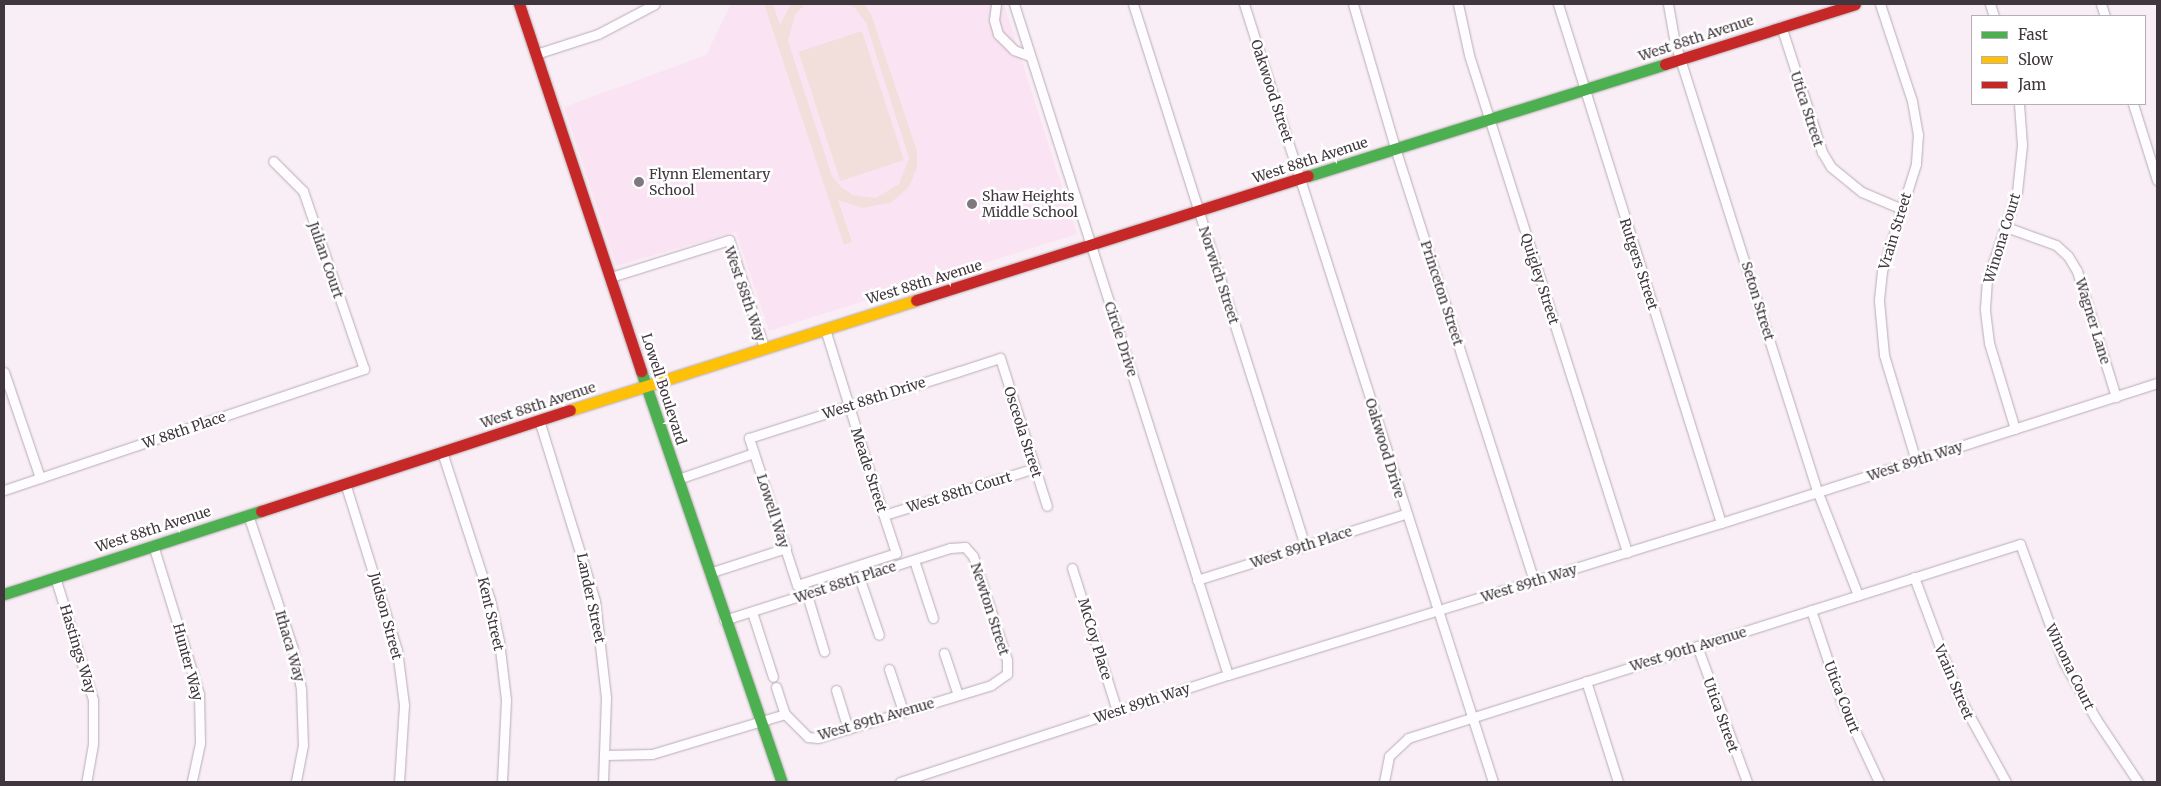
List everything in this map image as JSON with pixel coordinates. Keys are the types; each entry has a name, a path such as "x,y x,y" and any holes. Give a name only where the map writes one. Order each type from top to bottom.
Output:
{"street":[{"name":"Lowell Boulevard","path":"519,4 724,620 758,720 782,782"},
{"path":"536,54 598,34 655,4"},
{"path":"996,4 994,20 998,34 1014,50 1030,56"},
{"name":"Circle Drive","path":"1014,4 1228,675"},
{"name":"Norwich Street","path":"1132,4 1305,546"},
{"name":"Oakwood Street","path":"1244,4 1300,178"},
{"name":"Princeton Street","path":"1353,4 1395,148 1534,582"},
{"name":"Quigley Street","path":"1458,4 1465,42 1627,552"},
{"name":"Rutgers Street","path":"1558,4 1583,89 1721,524"},
{"name":"Seton Street","path":"1668,4 1675,43 1682,58 1818,493 1858,595"},
{"name":"West 88th Avenue","path":"4,594 647,385 1855,4"},
{"name":"Vrain Street","path":"1880,4 1912,101 1918,134 1916,164 1882,271 1880,325 1884,355 1916,461"},
{"name":"Utica Street","path":"1781,26 1822,152 1831,167 1862,192 1902,209"},
{"name":"Winona Court","path":"2015,429 1985,322 1987,281 2017,192 2022,145 2019,105"},
{"path":"2133,105 2156,170 2157,180"},
{"name":"Julian Court","path":"273,161 302,191 364,369"},
{"name":"Oakwood Drive","path":"1300,178 1436,610 1493,782"},
{"name":"Wagner Lane","path":"2006,227 2056,245 2068,256 2078,271 2116,397"},
{"name":"West 88th Way","path":"611,277 729,240 764,348"},
{"name":"Meade Street","path":"797,585 896,553 826,329"},
{"name":"West 88th Drive","path":"749,438 1000,358"},
{"name":"Osceola Street","path":"1000,358 1047,506"},
{"name":"W 88th Place","path":"4,490 364,369"},
{"path":"4,372 40,478"},
{"name":"West 89th Way","path":"900,782 1117,710 1436,610 1534,582 1721,524 2157,383"},
{"name":"Lander Street","path":"539,420 595,601 604,665 606,755 603,782"},
{"name":"Lowell Way","path":"749,438 797,585"},
{"name":"Kent Street","path":"442,452 490,600 499,641 506,700 502,782"},
{"path":"678,479 754,453"},
{"name":"West 88th Court","path":"884,515 1035,468"},
{"name":"Judson Street","path":"345,483 397,650 404,705 399,782"},
{"name":"Ithaca Way","path":"248,514 292,649 302,689 302,745 296,782"},
{"name":"West 89th Place","path":"1198,580 1406,514"},
{"name":"Winona Court","path":"2020,544 2063,661 2096,719 2138,782"},
{"name":"West 90th Avenue","path":"1384,782 1389,756 1400,742 1472,716 2020,544"},
{"name":"Hunter Way","path":"153,545 199,694 200,743 192,782"},
{"name":"West 88th Place","path":"724,620 950,548 965,547"},
{"name":"Newton Street","path":"965,547 973,556 1007,660 1007,674"},
{"path":"709,573 786,548"},
{"path":"914,560 933,618"},
{"name":"McCoy Place","path":"1072,568 1117,710"},
{"name":"Hastings Way","path":"55,577 93,700 93,744 86,782"},
{"path":"859,577 879,635"},
{"name":"Vrain Street","path":"1914,577 1958,695 2006,782"},
{"path":"807,595 824,652"},
{"name":"Utica Court","path":"1811,610 1842,703 1878,782"},
{"path":"752,612 773,677"},
{"name":"Utica Street","path":"1696,646 1747,782"},
{"path":"944,653 958,695"},
{"path":"889,669 903,711"},
{"name":"West 89th Avenue","path":"785,714 808,737 818,738 991,684 1007,674"},
{"path":"1586,681 1618,782"},
{"path":"606,755 652,754 758,720 785,714 776,687"},
{"path":"836,690 848,729"}],"shaded area":[{"path":"731,4 1004,4 1077,234 769,331 736,232 616,266 564,107 706,55"},
{"path":"764,4 773,4 780,25 791,4 805,4 795,15 788,41 832,176 841,187 853,195 876,198 899,184 909,158 866,23 855,8 847,4 864,4 871,14 917,151 917,168 909,187 891,203 862,208 838,200 852,242 844,245"},
{"path":"862,31 904,160 840,181 798,52"}],"traffic: fast":[{"path":"1308,176 1665,64"},
{"path":"641,371 782,782"},
{"path":"4,594 261,511"}],"traffic: slow":[{"path":"570,410 916,300"}],"traffic: jam":[{"path":"519,4 641,371"},
{"path":"1665,64 1855,4"},
{"path":"916,300 1308,176"},
{"path":"261,511 570,410"}],"place":[{"name":"Flynn Elementary School","path":"639,182"},
{"name":"Shaw Heights Middle School","path":"972,204"}]}
